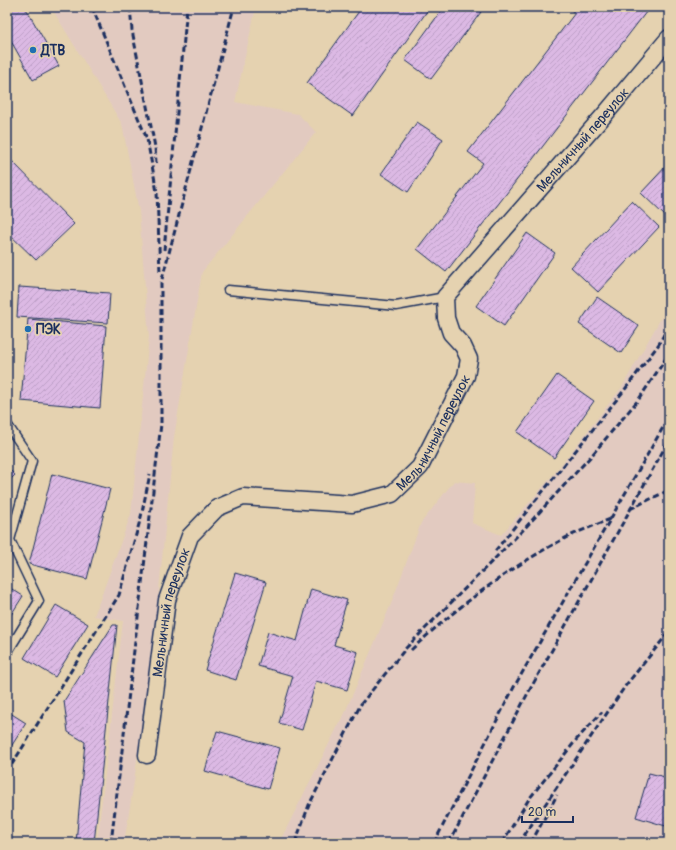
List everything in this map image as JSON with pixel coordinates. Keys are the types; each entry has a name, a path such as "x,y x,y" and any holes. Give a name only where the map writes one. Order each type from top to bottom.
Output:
{"street":[{"name":"Мельничный переулок","path":"147,756 167,600 190,536 217,508 243,497 352,504 392,494 420,467 466,376 469,359 463,346 451,333 446,318 445,297 601,119 669,38"}],"lane":[{"path":"228,290 396,306 445,297"},
{"path":"7,424 32,461 8,540 39,601 7,653"}],"shaded area":[{"path":"51,7 256,7 235,102 298,114 316,132 202,272 174,437 157,610 134,782 124,843 97,843 123,621 94,616 131,514 149,337 139,211 122,124"},
{"path":"669,304 669,843 279,843 346,710 391,604 421,523 454,481 475,483 472,523 501,535 554,474 622,387"}],"building":[{"name":"ДТВ","path":"7,7 25,7 59,66 33,80 7,34"},
{"path":"362,7 430,7 353,116 307,83"},
{"path":"444,7 474,7 481,12 431,79 405,60"},
{"path":"567,7 650,7 446,272 417,249 483,163 468,152 575,13"},
{"path":"417,122 443,139 408,192 381,174"},
{"path":"7,156 74,224 36,260 7,232"},
{"path":"669,163 669,212 665,216 641,193"},
{"path":"632,201 659,227 598,292 571,267"},
{"path":"527,233 555,253 504,326 476,306"},
{"path":"19,287 110,293 108,323 17,317"},
{"path":"597,297 639,326 621,353 579,324"},
{"path":"28,319 106,326 100,408 21,401"},
{"path":"557,375 594,401 554,458 517,432"},
{"path":"7,467 15,475 7,483"},
{"path":"52,474 110,489 87,579 29,564"},
{"path":"235,573 266,582 236,680 205,670"},
{"path":"7,586 23,596 7,621"},
{"path":"311,589 347,600 334,645 358,652 347,690 316,681 302,730 279,723 293,676 258,666 268,632 297,641"},
{"path":"56,605 88,624 55,677 24,658"},
{"path":"113,625 117,625 94,843 76,843 85,742 68,732 64,701"},
{"path":"669,660 669,674 665,673"},
{"path":"7,711 26,723 7,753"},
{"path":"217,731 280,748 268,789 205,771"},
{"path":"649,773 669,778 669,827 636,817"}],"railway":[{"path":"92,7 147,139 157,192 160,273"},
{"path":"130,7 132,30 155,147 156,163"},
{"path":"164,250 187,7"},
{"path":"111,843 161,424 161,283 234,7"},
{"path":"495,551 626,388 659,344 669,325"},
{"path":"295,843 309,805 361,704 406,648 524,529 592,455 639,399 669,354"},
{"path":"434,843 514,687 669,417"},
{"path":"449,843 528,693 669,440"},
{"path":"7,772 119,595 141,517 150,474"},
{"path":"630,509 669,490"},
{"path":"411,650 446,619 520,564 566,538 610,519"},
{"path":"519,843 626,685 669,632"},
{"path":"502,843 529,799 577,739 602,712"},
{"path":"531,843 557,795"}],"place":[{"name":"ДТВ","path":"33,50"},
{"name":"ПЭК","path":"28,329"}]}
